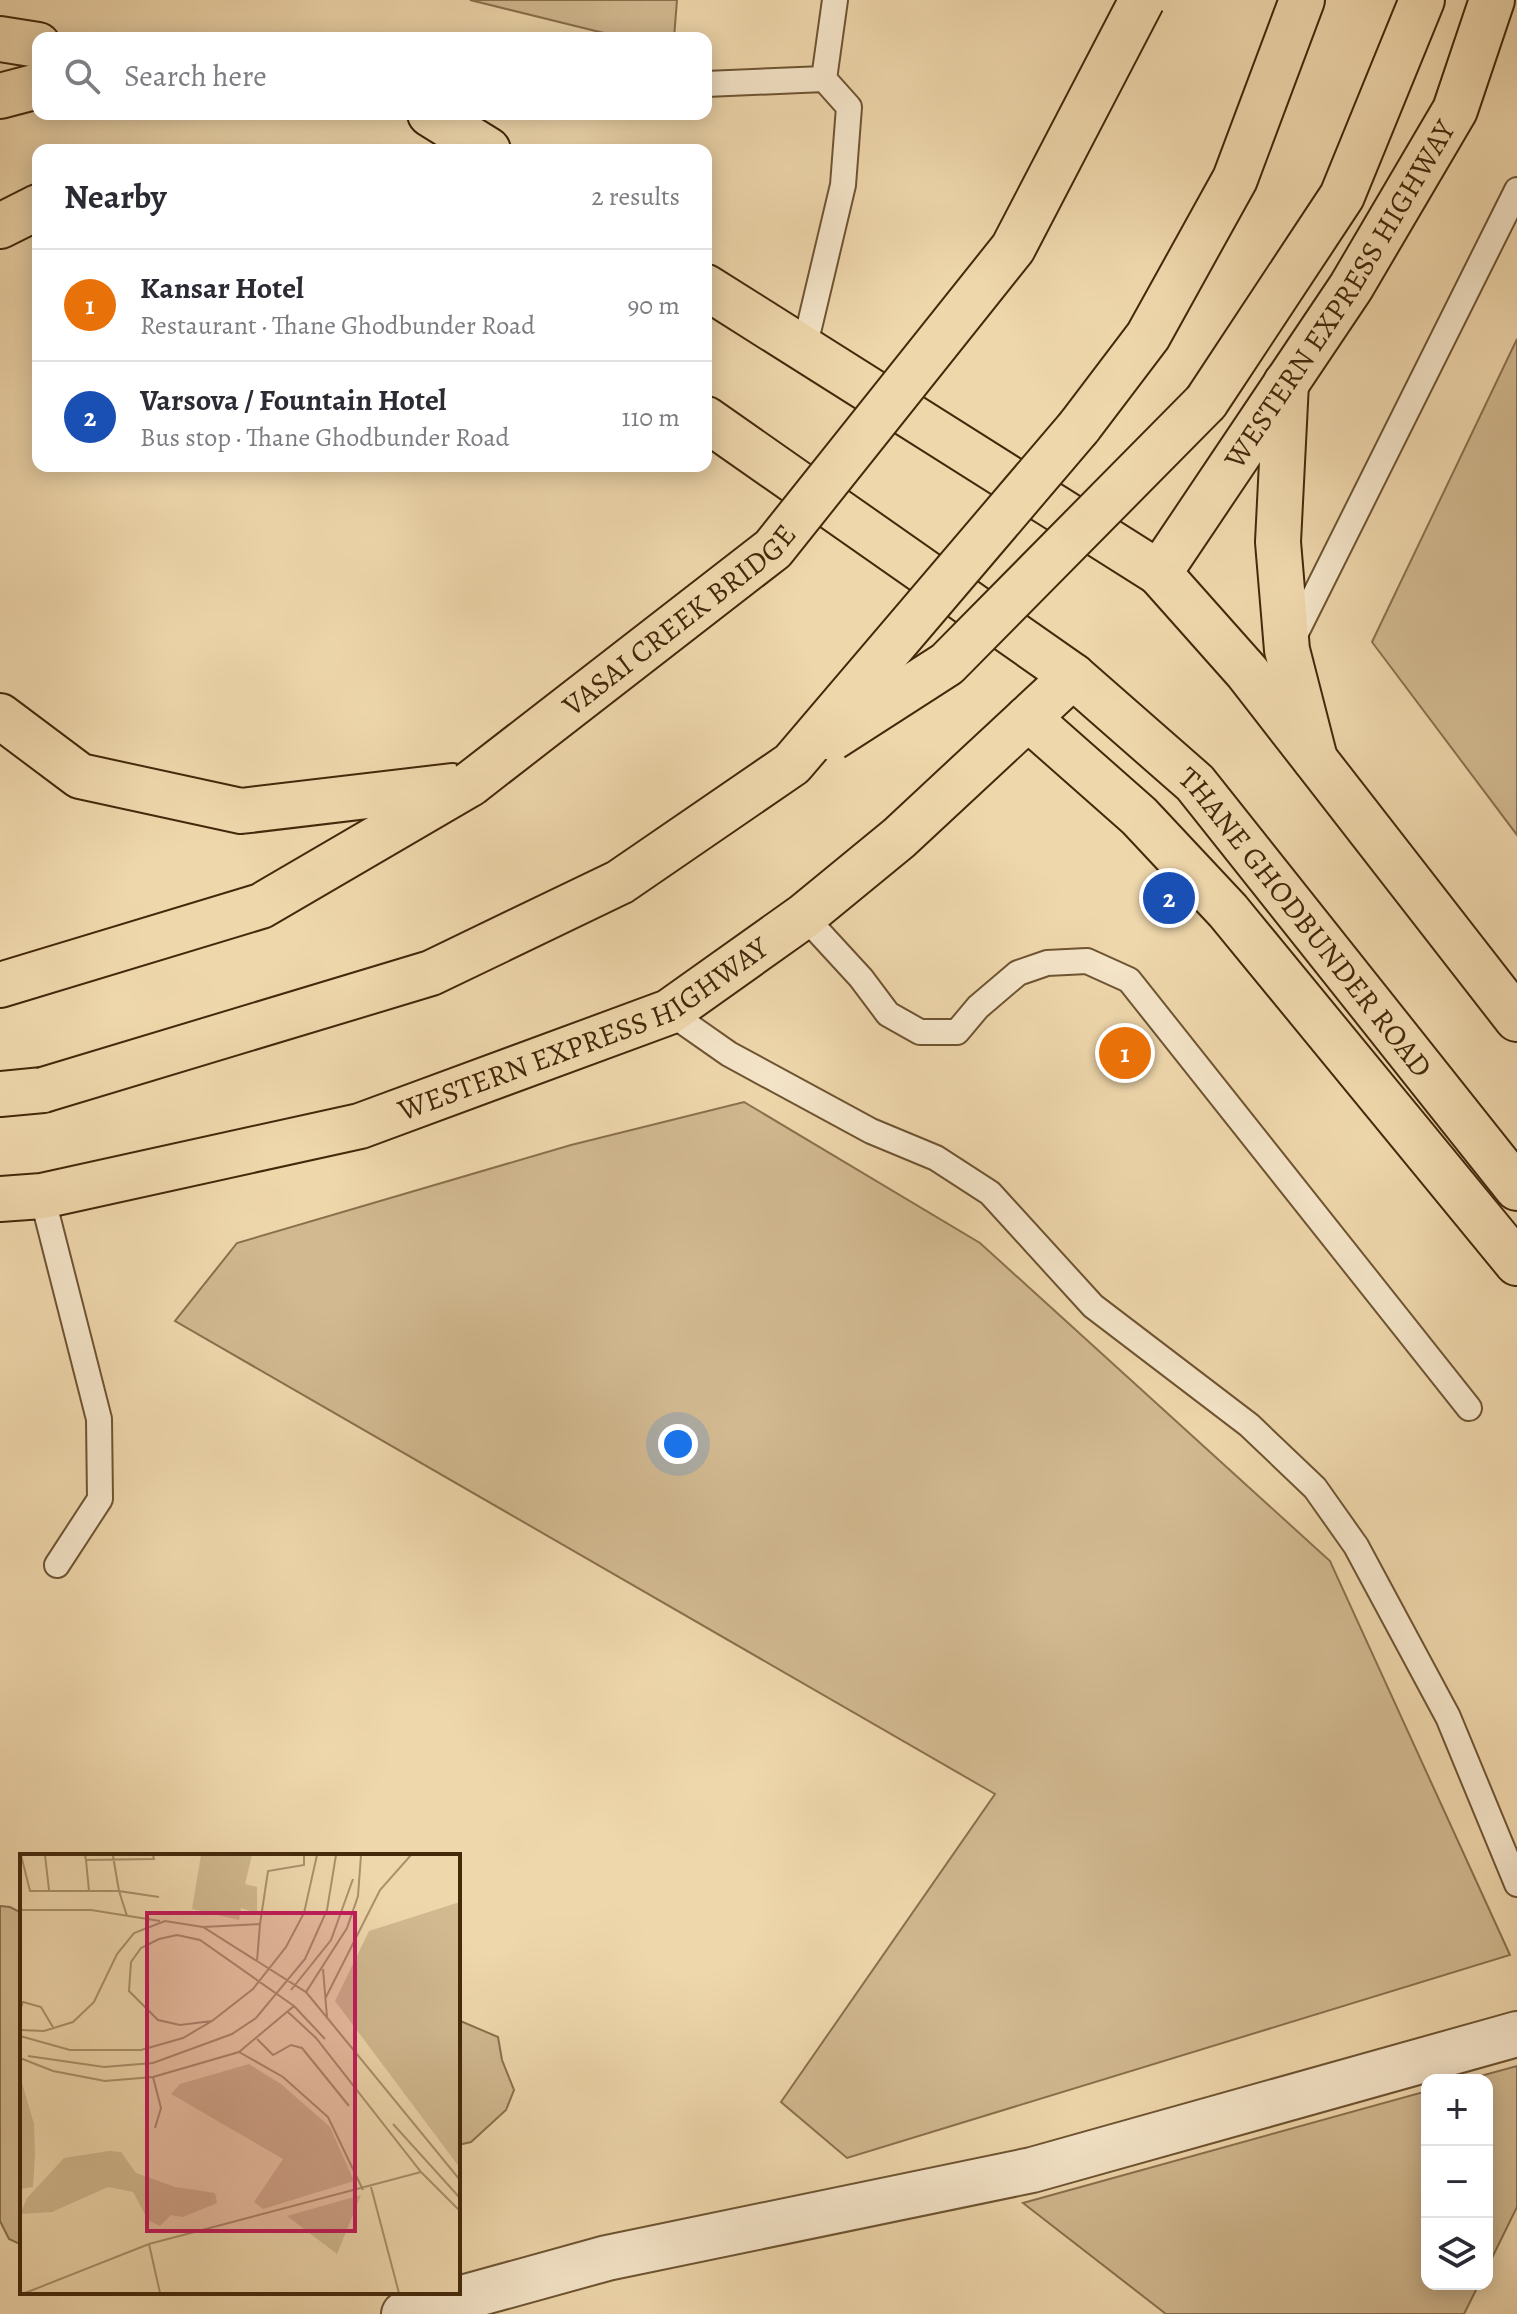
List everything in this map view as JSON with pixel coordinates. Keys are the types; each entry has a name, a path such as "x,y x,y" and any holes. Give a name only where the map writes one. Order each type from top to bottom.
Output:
{"main road":[{"name":"VASAI CREEK BRIDGE","path":"0,985 261,906 470,784 773,549 1013,248 1142,0"},
{"path":"792,764 1079,427 1148,336 1235,179 1302,0"},
{"path":"0,1094 43,1090 431,973 620,882 792,764 947,664 1206,402 1342,196 1422,0"},
{"name":"WESTERN EXPRESS HIGHWAY","path":"1159,573 1351,287 1455,110 1492,0"},
{"path":"0,39 32,44"},
{"path":"0,96 32,88"},
{"path":"440,120 478,144"},
{"path":"0,226 32,210"},
{"path":"712,291 1159,573 1247,672 1517,1019"},
{"path":"1286,383 1278,542 1287,650 1315,759"},
{"name":"THANE GHODBUNDER ROAD","path":"712,423 1073,676 1195,783 1517,1188"},
{"name":"WESTERN EXPRESS HIGHWAY","path":"21,1197 360,1126 669,1012 804,916 899,838 1073,676"},
{"path":"0,716 80,776 241,811 470,784"},
{"path":"1028,718 1139,816 1228,911 1517,1263"}],"street":[{"path":"404,2314 607,2258 1032,2170 1517,2034"}],"lane":[{"path":"804,349 843,185 849,107 824,79 835,0"},
{"path":"712,84 824,79"},
{"path":"1287,650 1517,190"},
{"path":"804,916 861,978 888,1014 920,1032 957,1032 978,1007 1018,973 1047,963 1087,961 1129,980 1469,1408"},
{"path":"669,1012 729,1054 871,1131 936,1158 990,1193 1093,1306 1249,1425 1315,1488 1356,1546 1448,1717 1517,1884"},
{"path":"21,1197 99,1419 100,1499 57,1565"}],"shaded area":[{"path":"470,0 677,0 674,32 600,32"},
{"path":"1517,339 1517,835 1372,642"},
{"path":"744,1102 980,1243 1330,1561 1510,1955 847,2158 781,2102 995,1794 175,1321 237,1243 571,1145"},
{"path":"0,1906 20,1912 20,2244 9,2239 0,2221"},
{"path":"460,2021 498,2037 502,2060 514,2090 506,2110 471,2142 460,2145"},
{"path":"1517,2066 1517,2207 1493,2256 1493,2074 1488,2074"},
{"path":"1421,2093 1421,2290 1476,2290 1464,2314 1166,2314 1023,2203"}],"place":[{"name":"Varsova / Fountain Hotel","path":"1169,898"},
{"name":"Kansar Hotel","path":"1125,1053"}]}
